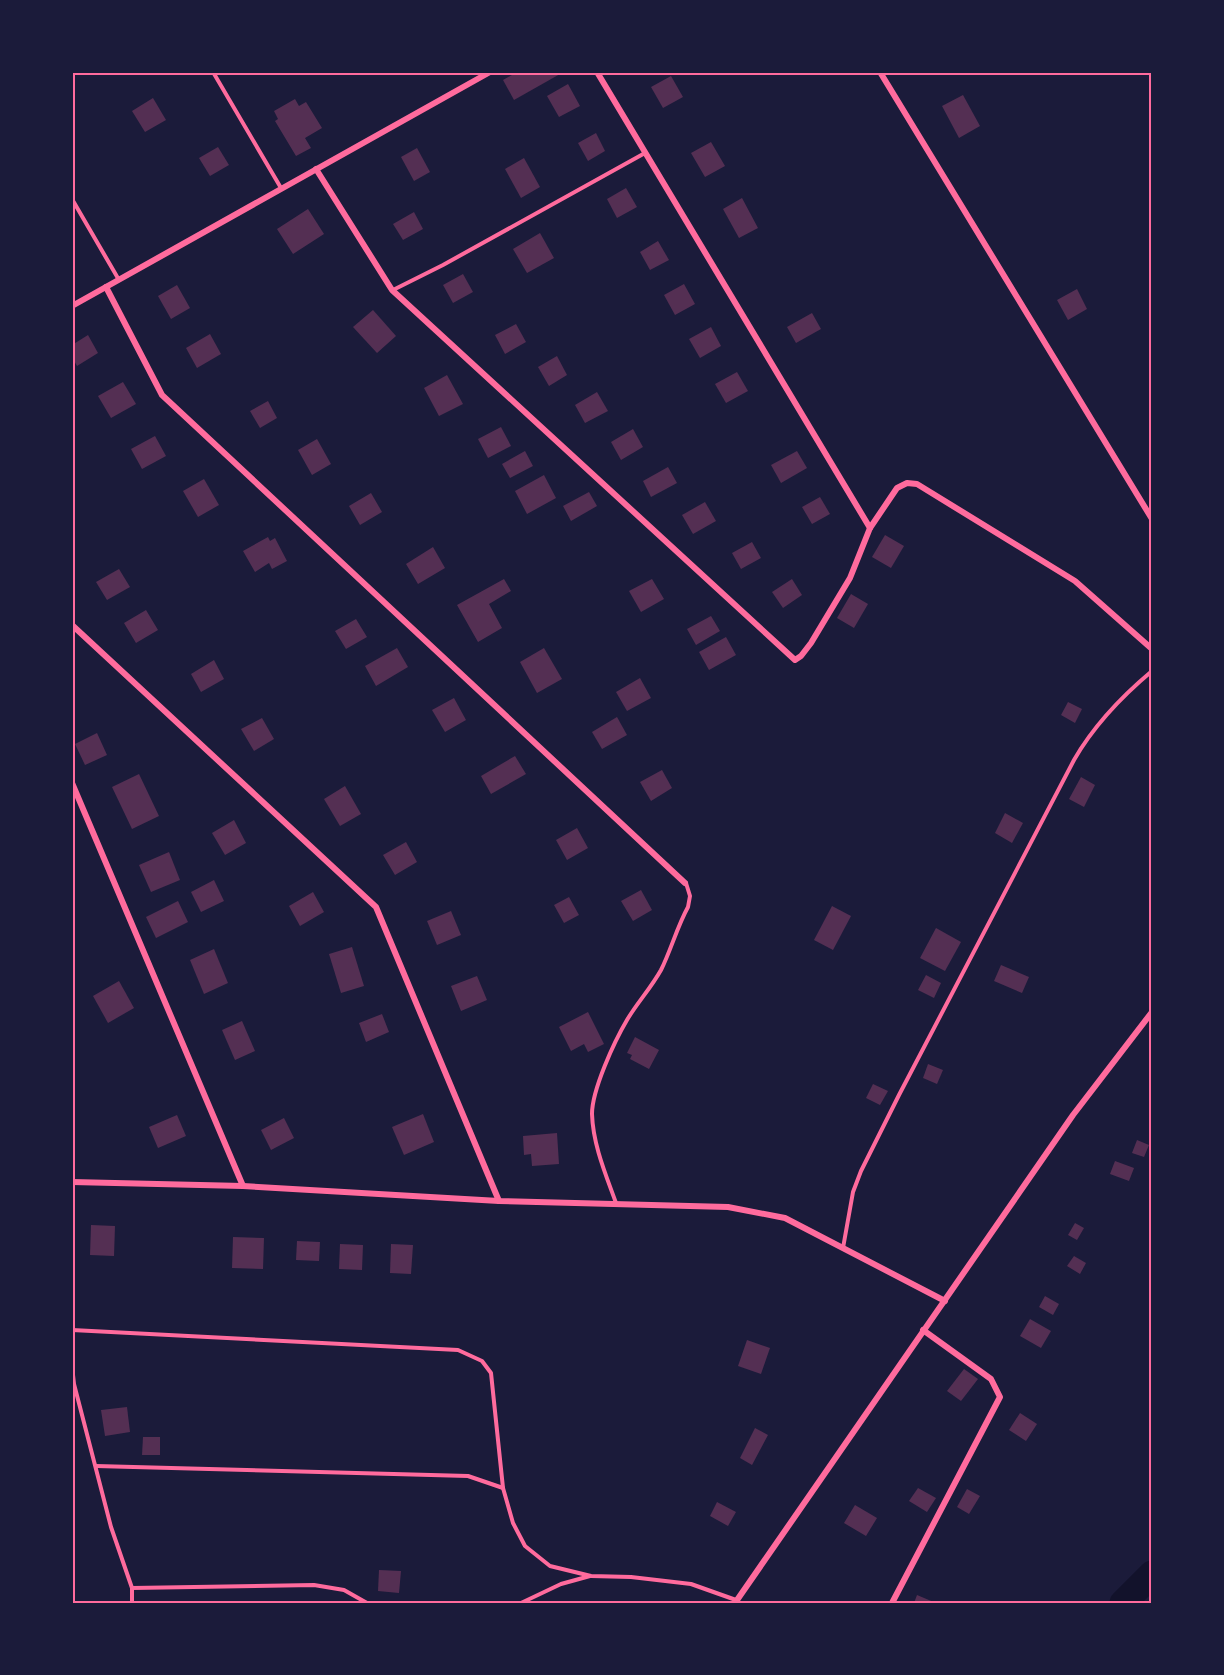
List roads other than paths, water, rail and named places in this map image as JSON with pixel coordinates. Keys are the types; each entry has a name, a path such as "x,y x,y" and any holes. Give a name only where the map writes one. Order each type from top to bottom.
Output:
{"street":[{"path":"72,306 490,72"},
{"path":"597,72 870,528"},
{"path":"880,72 1152,519"},
{"path":"316,169 392,290 795,660 811,643 850,578 870,528 897,488 907,483 917,484 1076,581 1152,649"},
{"path":"106,287 162,395 686,882"},
{"path":"72,625 376,907 499,1201"},
{"path":"72,783 243,1186"},
{"path":"735,1602 1073,1115 1152,1012"},
{"path":"72,1182 243,1186 499,1201 728,1207 785,1218 945,1301"},
{"path":"892,1603 1000,1397 991,1379 924,1330"}],"lane":[{"path":"213,72 281,189"},
{"path":"392,290 443,265 645,153"},
{"path":"72,199 119,280"},
{"path":"843,1248 853,1192 861,1171 920,1053 1074,760 1103,718 1121,698 1152,671"},
{"path":"616,1203 604,1171 594,1133 592,1113 594,1098 603,1071 627,1020 661,969 688,907 690,896 686,882"},
{"path":"72,1330 458,1350 482,1361 491,1373 504,1488 513,1523 525,1546 550,1566 591,1576 631,1577 691,1584 735,1602"},
{"path":"72,1366 74,1384 111,1527 132,1588 132,1603"},
{"path":"96,1466 468,1476 504,1488"},
{"path":"521,1603 561,1584 591,1576"},
{"path":"132,1588 314,1585 344,1590 367,1603"}],"waterway":[{"path":"1123,1603 1152,1574"}]}
